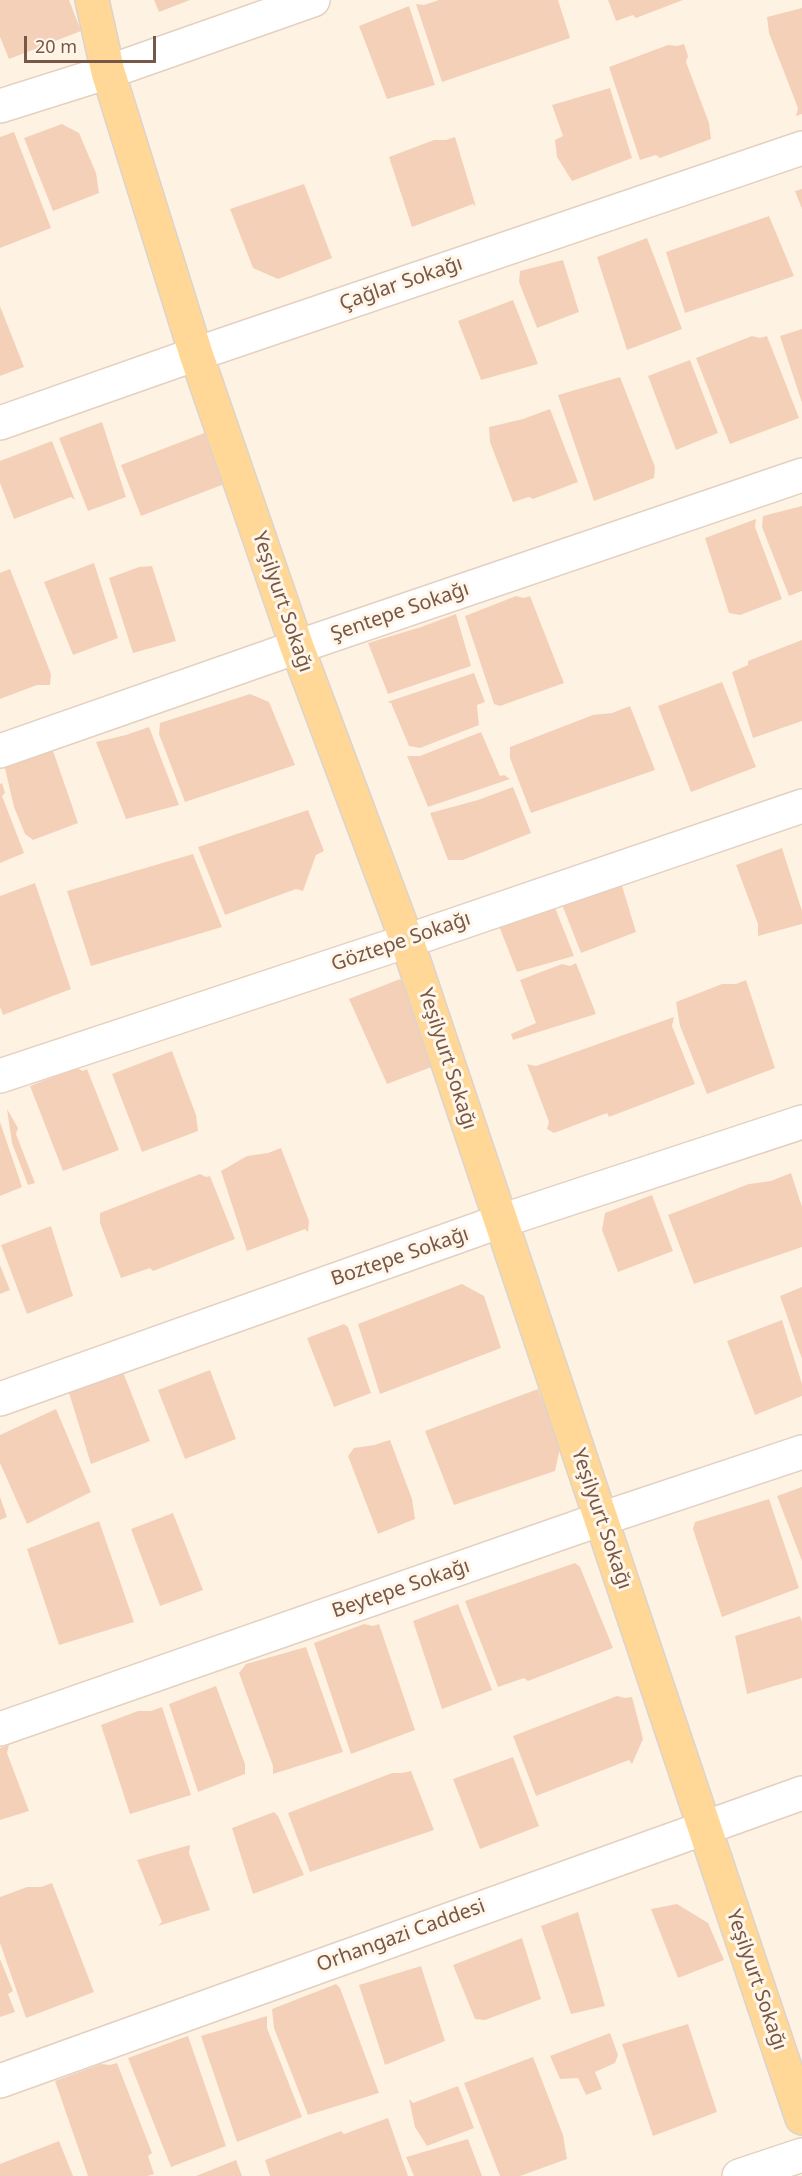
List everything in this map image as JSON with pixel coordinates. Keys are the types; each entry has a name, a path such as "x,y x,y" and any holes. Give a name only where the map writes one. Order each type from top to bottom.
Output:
{"main road":[{"name":"Yeşilyurt Sokağı","path":"92,0 108,72 196,354 297,647 408,941 802,2118"}],"street":[{"path":"0,105 108,72 313,0"},
{"name":"Çağlar Sokağı","path":"0,423 802,148"},
{"name":"Şentepe Sokağı","path":"0,751 802,475"},
{"name":"Göztepe Sokağı","path":"0,1076 408,941 802,806"},
{"name":"Boztepe Sokağı","path":"0,1399 501,1221 802,1122"},
{"name":"Beytepe Sokağı","path":"0,1729 601,1519 802,1452"},
{"name":"Orhangazi Caddesi","path":"0,2081 802,1793"},
{"path":"739,2176 802,2155"}],"building":[{"path":"0,0 69,0 81,31 9,59 0,37"},
{"path":"154,0 190,0 159,12"},
{"path":"439,0 558,0 570,38 442,82 416,4 424,5"},
{"path":"608,0 683,0 636,18 633,15 616,21"},
{"path":"409,6 435,85 387,99 359,26"},
{"path":"802,8 802,114 796,116 798,108 769,33 767,17"},
{"path":"684,44 688,56 686,62 709,123 711,139 660,158 656,155 640,160 609,67 668,45"},
{"path":"610,88 632,158 572,181 557,157 555,140 563,136 552,105"},
{"path":"62,124 79,133 96,173 99,193 53,211 24,138"},
{"path":"14,132 51,228 0,248 0,137"},
{"path":"455,137 476,207 473,204 412,227 389,157 434,140"},
{"path":"304,184 332,258 278,279 253,268 230,209"},
{"path":"802,189 802,209 795,191"},
{"path":"769,216 794,276 685,313 666,252"},
{"path":"647,238 682,329 627,350 597,257"},
{"path":"563,260 579,312 537,328 519,282 520,271"},
{"path":"513,300 538,364 481,380 458,321"},
{"path":"0,306 24,367 0,376"},
{"path":"802,329 802,403 780,336"},
{"path":"752,336 760,338 767,336 799,418 730,444 696,358"},
{"path":"690,360 718,433 676,450 648,376"},
{"path":"620,377 655,467 654,478 594,501 558,395"},
{"path":"550,409 578,482 533,499 529,497 513,502 490,442 489,427 523,419"},
{"path":"102,422 126,497 88,511 59,438"},
{"path":"207,432 227,483 141,516 121,465"},
{"path":"52,441 75,500 71,497 14,519 0,483 0,461"},
{"path":"802,506 802,591 789,596 762,527 763,516"},
{"path":"756,519 755,527 782,599 740,615 729,613 705,538"},
{"path":"94,563 118,638 73,655 44,582"},
{"path":"152,566 176,641 133,653 109,578 139,567"},
{"path":"10,569 51,674 50,685 37,685 0,699 0,573"},
{"path":"516,596 524,598 530,596 564,683 500,706 494,704 465,616"},
{"path":"456,614 471,666 388,694 368,643"},
{"path":"802,640 802,721 753,738 732,672 748,665 748,661"},
{"path":"474,673 485,702 477,705 479,725 420,748 409,746 391,703 387,702"},
{"path":"722,682 756,767 691,792 658,706"},
{"path":"250,694 269,702 295,765 185,802 159,734 160,723"},
{"path":"630,706 655,770 531,813 510,758 510,747 593,715 612,713"},
{"path":"149,727 179,805 126,819 96,742"},
{"path":"481,732 500,776 504,775 510,779 428,807 407,756 420,756"},
{"path":"52,748 78,823 33,840 25,834 14,807 4,764"},
{"path":"2,783 5,793 2,796 24,853 0,863 0,784"},
{"path":"513,787 531,833 463,860 448,860 430,813 478,800"},
{"path":"308,810 324,851 316,855 303,891 296,889 225,915 198,847"},
{"path":"782,848 802,911 802,924 758,936 758,924 736,865"},
{"path":"193,854 222,927 91,966 67,891"},
{"path":"620,879 636,932 581,953 561,902"},
{"path":"35,883 71,989 3,1015 0,1007 0,896"},
{"path":"554,905 574,956 517,972 497,921"},
{"path":"576,963 596,1014 513,1040 511,1034 536,1023 520,980 562,964 570,966"},
{"path":"400,979 411,990 442,1063 387,1084 349,999"},
{"path":"746,980 775,1068 707,1094 680,1026 676,1002 722,984 736,984"},
{"path":"674,1017 672,1026 695,1084 609,1117 607,1113 554,1133 547,1129 549,1122 527,1064 536,1066"},
{"path":"172,1051 196,1115 198,1131 142,1152 112,1074"},
{"path":"76,1068 83,1071 87,1069 119,1150 63,1171 30,1086"},
{"path":"7,1109 18,1128 16,1134 35,1183 28,1185 12,1143"},
{"path":"0,1122 22,1187 0,1196"},
{"path":"281,1148 309,1221 308,1232 305,1229 247,1251 221,1171 247,1156 268,1153"},
{"path":"791,1173 802,1207 802,1247 694,1284 668,1215 749,1184 771,1181"},
{"path":"200,1174 210,1176 235,1239 153,1271 150,1268 121,1278 100,1223 100,1213"},
{"path":"652,1195 673,1251 618,1272 602,1230 605,1213"},
{"path":"51,1226 73,1296 27,1314 1,1245"},
{"path":"0,1265 10,1290 0,1294"},
{"path":"462,1284 484,1296 501,1348 380,1394 358,1324"},
{"path":"802,1287 802,1359 780,1296"},
{"path":"782,1320 802,1384 802,1396 755,1415 727,1341"},
{"path":"344,1324 348,1327 371,1393 334,1407 307,1338"},
{"path":"210,1370 236,1439 185,1459 158,1390"},
{"path":"123,1372 150,1441 91,1464 69,1393"},
{"path":"538,1389 560,1448 555,1471 454,1505 425,1431"},
{"path":"56,1409 91,1492 27,1524 0,1463 0,1435"},
{"path":"390,1440 412,1499 415,1519 378,1534 348,1456 354,1448"},
{"path":"802,1487 802,1561 777,1496"},
{"path":"0,1497 7,1517 0,1520"},
{"path":"769,1499 799,1588 722,1617 693,1529 695,1522"},
{"path":"173,1513 203,1590 160,1606 131,1529"},
{"path":"99,1521 134,1622 59,1645 27,1549"},
{"path":"575,1563 580,1567 613,1648 528,1681 524,1678 498,1687 465,1601"},
{"path":"458,1604 492,1690 442,1709 413,1621"},
{"path":"800,1616 802,1622 802,1678 747,1694 735,1636"},
{"path":"364,1624 373,1626 379,1624 415,1730 351,1754 314,1643"},
{"path":"306,1647 343,1752 273,1774 273,1766 239,1673 246,1664"},
{"path":"216,1686 245,1764 245,1774 198,1792 169,1704"},
{"path":"617,1696 632,1697 643,1739 632,1764 629,1760 536,1796 513,1736"},
{"path":"162,1707 191,1795 130,1814 101,1725 138,1711 151,1711"},
{"path":"9,1745 7,1753 29,1811 0,1820 0,1748"},
{"path":"513,1757 539,1826 480,1849 453,1779"},
{"path":"411,1771 434,1830 310,1872 288,1813 392,1773"},
{"path":"274,1812 278,1816 304,1875 253,1894 232,1828"},
{"path":"190,1845 189,1853 210,1910 158,1926 162,1922 137,1860"},
{"path":"52,1883 94,1992 26,2018 0,1943 0,1897 27,1887 41,1887"},
{"path":"677,1904 708,1923 724,1960 678,1978 651,1909"},
{"path":"578,1912 605,2006 571,2014 541,1926"},
{"path":"522,1938 541,1999 485,2020 475,2019 453,1965"},
{"path":"0,1959 13,1991 8,1994 15,2012 0,2017"},
{"path":"421,1966 445,2041 385,2065 359,1985"},
{"path":"336,1984 340,1988 379,2093 308,2115 274,2028 272,2009"},
{"path":"267,2016 267,2028 302,2117 237,2142 201,2036"},
{"path":"688,2024 717,2112 653,2136 622,2044"},
{"path":"610,2033 618,2055 615,2063 595,2072 602,2089 586,2095 578,2078 560,2079 550,2056"},
{"path":"188,2036 226,2146 171,2167 128,2058"},
{"path":"533,2057 563,2135 567,2159 520,2176 500,2176 464,2083"},
{"path":"117,2063 152,2153 148,2156 154,2174 88,2176 55,2081 101,2064"},
{"path":"458,2086 474,2128 427,2146 415,2127 409,2099 413,2103"},
{"path":"388,2118 408,2176 270,2176 265,2160 341,2131 344,2134"},
{"path":"468,2139 482,2176 414,2176 406,2157"},
{"path":"59,2141 73,2176 0,2176 0,2164"},
{"path":"236,2160 242,2176 196,2176"}]}
